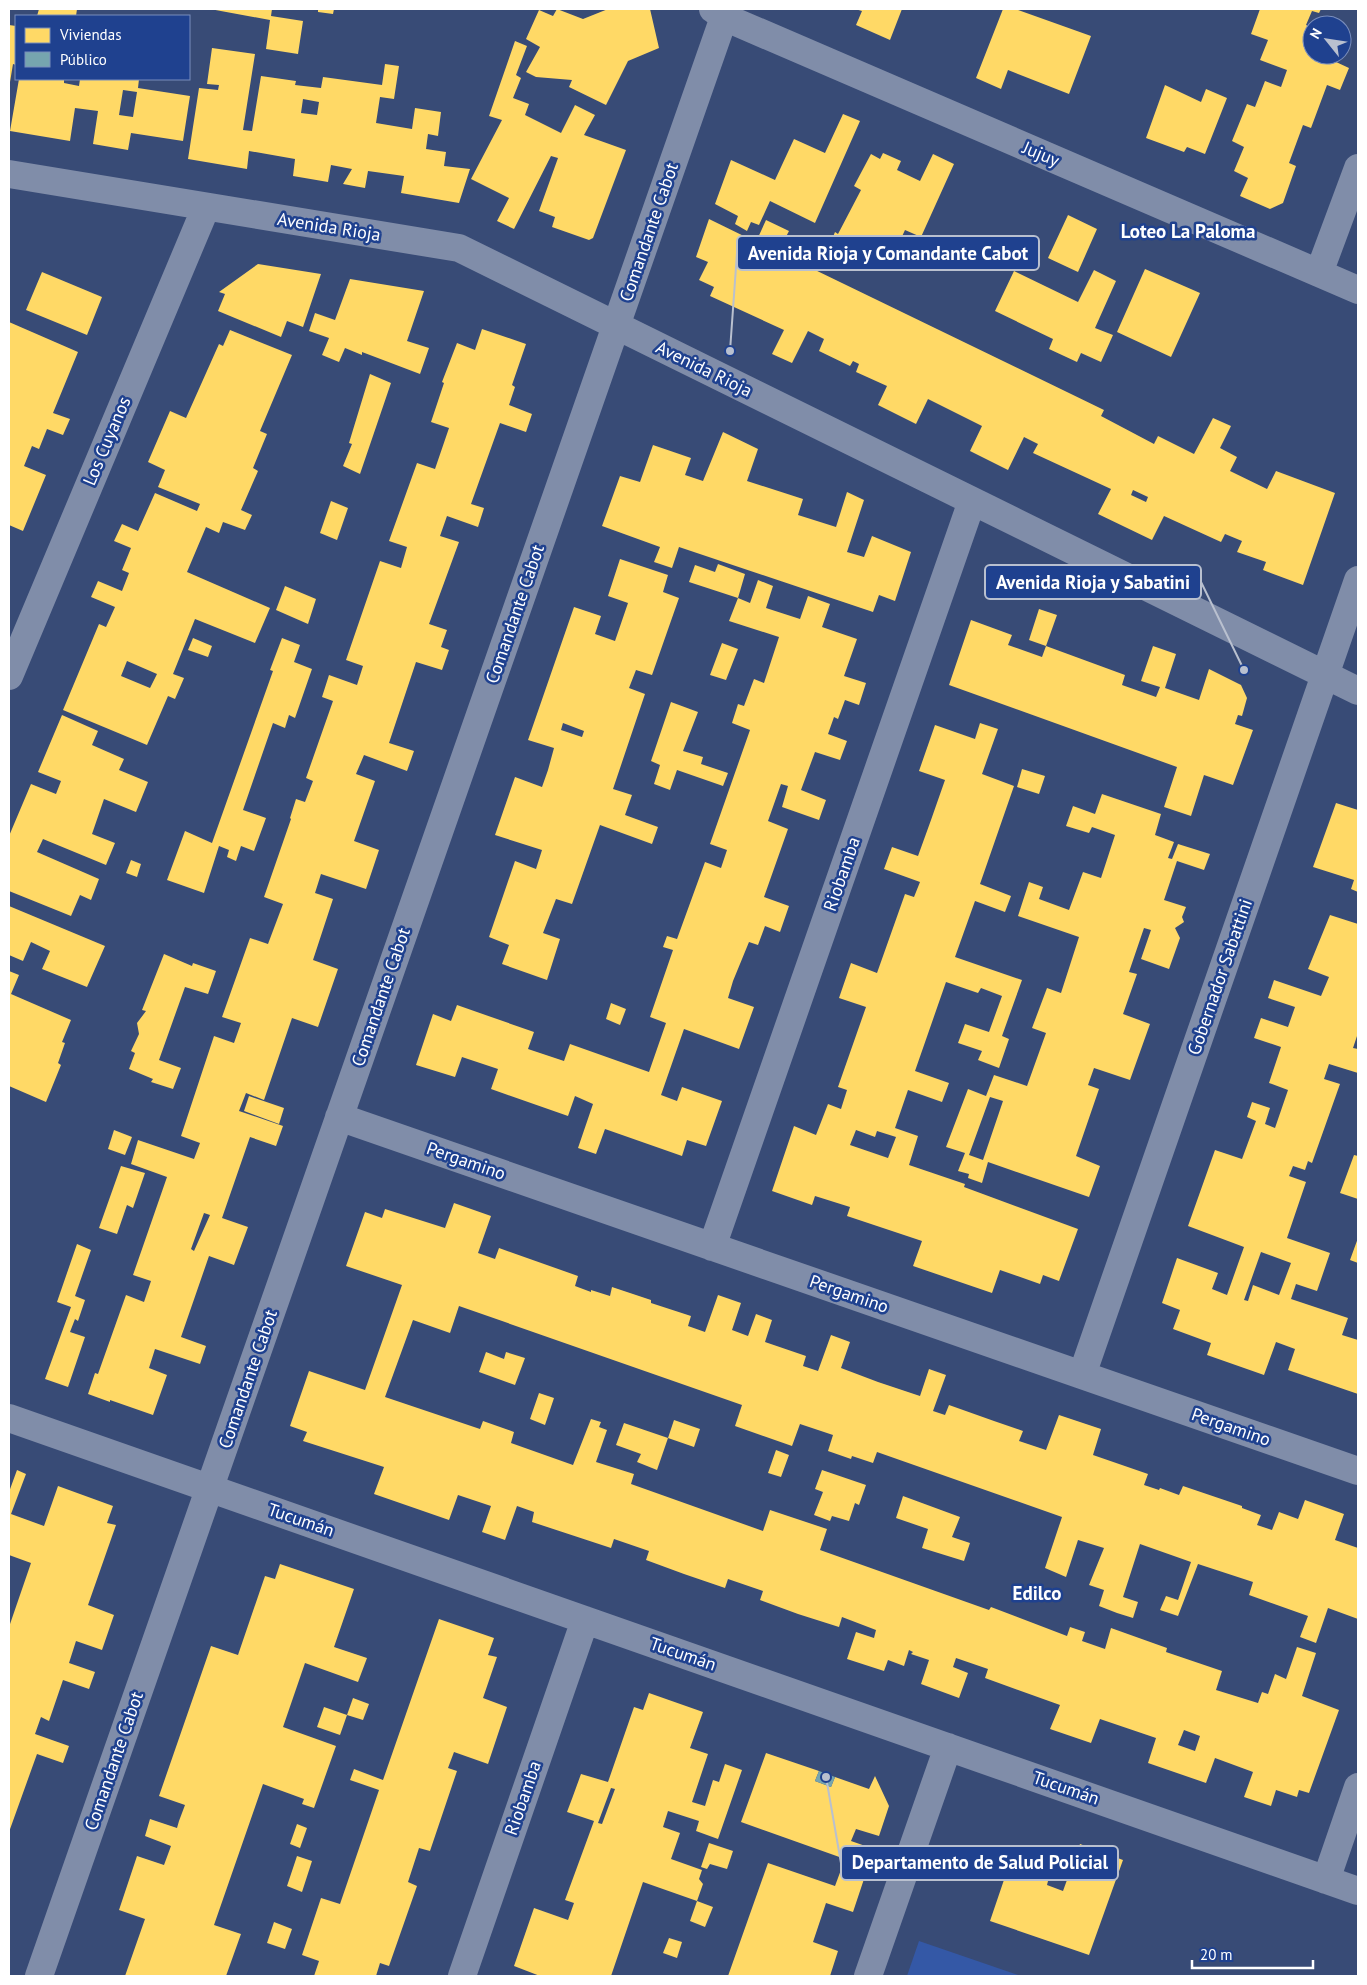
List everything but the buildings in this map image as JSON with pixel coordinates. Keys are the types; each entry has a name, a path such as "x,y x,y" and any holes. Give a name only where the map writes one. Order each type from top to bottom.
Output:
{"street":[{"name":"Jujuy","path":"718,13 1358,290"},
{"name":"Comandante Cabot","path":"39,1976 616,326 718,13"},
{"path":"1319,273 1358,168"},
{"name":"Avenida Rioja","path":"9,174 459,248 1358,691"},
{"name":"Los Cuyanos","path":"9,676 206,207"},
{"name":"Riobamba","path":"712,1246 972,501"},
{"name":"Gobernador Sabattini","path":"1082,1375 1358,580"},
{"name":"Pergamino","path":"339,1117 1358,1471"},
{"name":"Tucumán","path":"9,1418 1358,1891"},
{"name":"Riobamba","path":"462,1976 585,1620"},
{"path":"868,1976 948,1747"},
{"path":"1326,1880 1358,1787"}],"shaded area":[{"path":"919,1941 1021,1976 907,1976"}],"place":[{"name":"Avenida Rioja y Comandante Cabot","path":"730,351"},
{"name":"Avenida Rioja y Sabatini","path":"1244,670"},
{"name":"Departamento de Salud Policial","path":"826,1777"}],"district":[{"name":"Loteo La Paloma","path":"1188,231"},
{"name":"Edilco","path":"1037,1593"}]}
